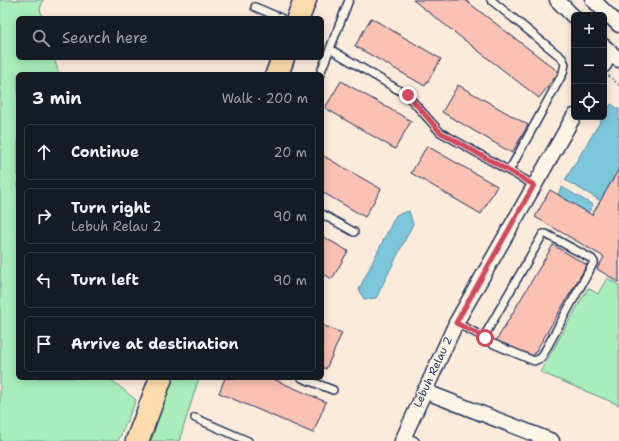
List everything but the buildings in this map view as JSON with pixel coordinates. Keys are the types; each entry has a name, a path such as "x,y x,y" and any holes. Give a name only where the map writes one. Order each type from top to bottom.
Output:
{"main road":[{"path":"299,16 305,0"},
{"path":"278,72 282,60"},
{"path":"137,441 160,380"}],"street":[{"path":"557,0 571,14"},
{"path":"594,0 619,25"},
{"path":"607,67 611,53"},
{"name":"Lebuh Relau 2","path":"407,439 424,391 456,323 572,120"},
{"path":"424,391 552,441"}],"lane":[{"path":"321,72 349,0"},
{"path":"491,0 562,58 565,64 563,73 509,171"},
{"path":"255,7 276,16"},
{"path":"330,49 408,95 440,132 534,185"},
{"path":"324,215 354,232"},
{"path":"456,323 480,335 483,335 489,342 534,361 538,360 541,358 594,262 592,259 546,234 543,234 486,333 483,335"},
{"path":"307,380 333,390"},
{"path":"195,418 248,441"}],"path":[{"path":"607,71 619,85"}],"green space":[{"path":"0,0 43,0 40,9 42,16 16,16 16,60 55,60 58,72 16,72 16,380 111,380 136,400 118,441 0,441"},
{"path":"607,278 619,285 619,405 540,372 588,288 598,294"},
{"path":"170,380 198,380 179,441 151,441"}],"water":[{"path":"611,104 619,109 619,170 601,201 565,180 601,120 607,120 607,111"},
{"path":"562,187 593,205 576,233 546,215"},
{"path":"409,211 413,224 376,298 364,299 359,289 396,215"}],"route":[{"path":"408,95 440,132 534,185 456,323 480,335 483,335 485,338"}]}
